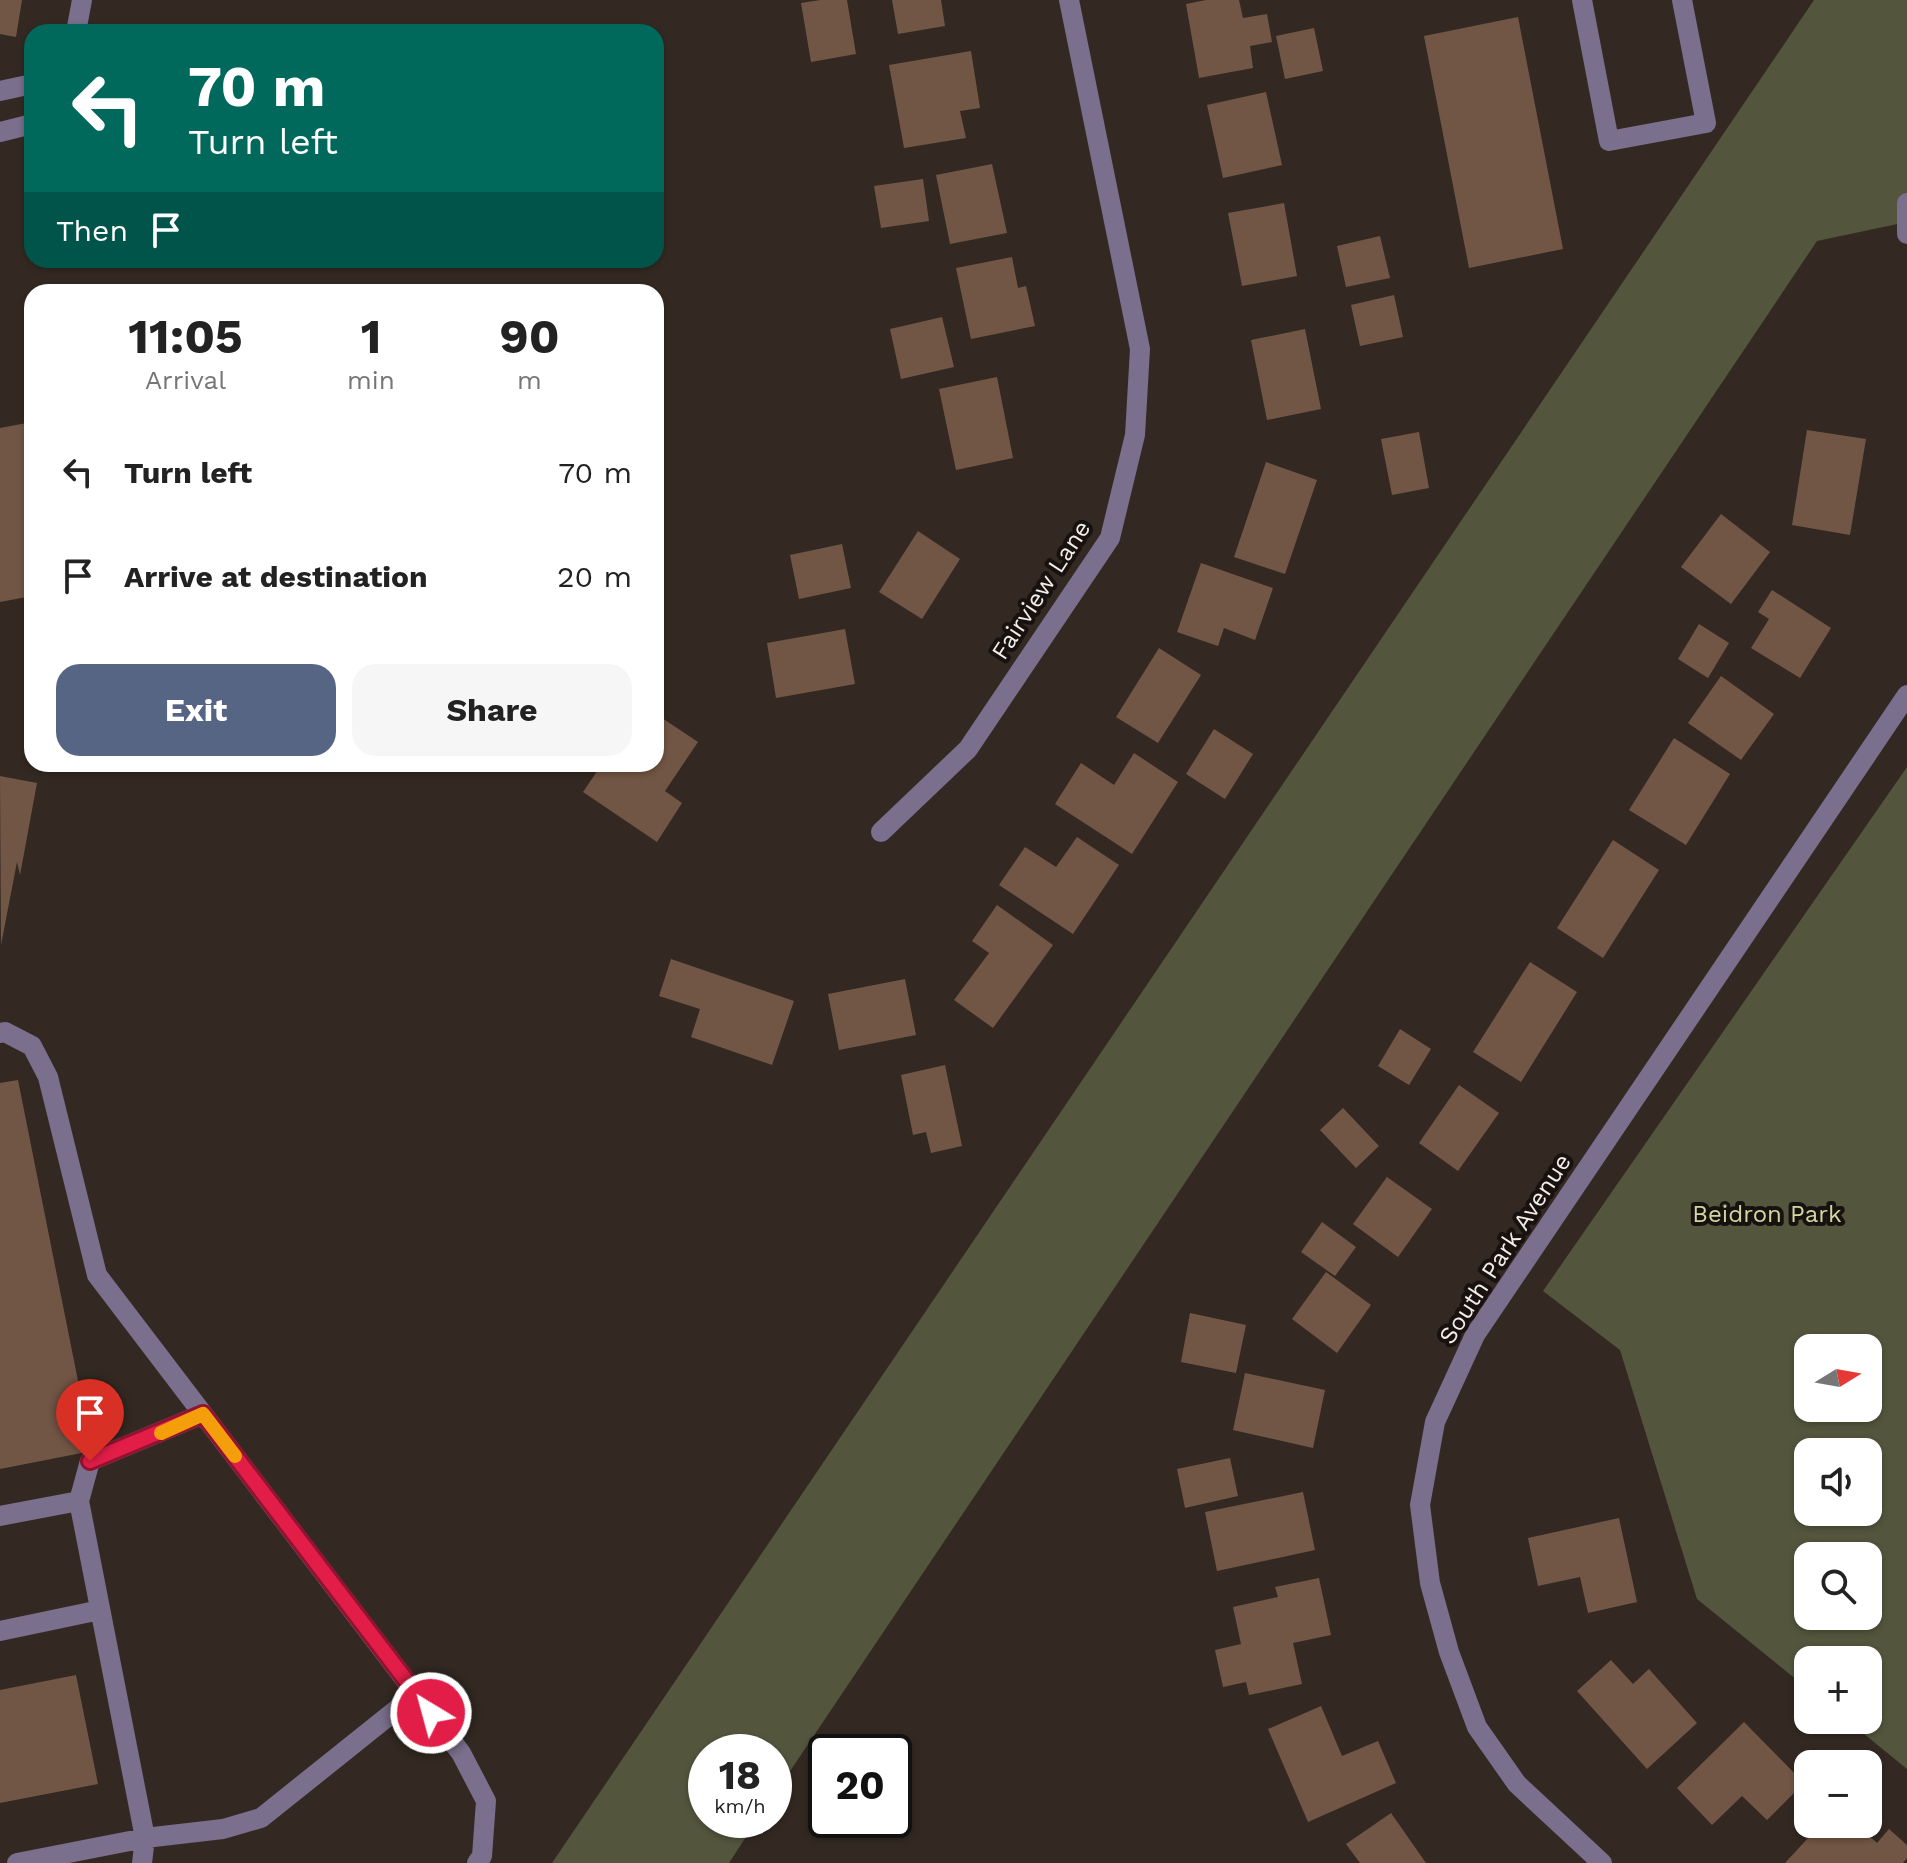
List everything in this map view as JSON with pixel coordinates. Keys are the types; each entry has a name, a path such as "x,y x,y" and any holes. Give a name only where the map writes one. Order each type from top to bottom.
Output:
{"street":[{"path":"78,24 82,0"},
{"name":"Fairview Lane","path":"881,832 968,749 1110,538 1135,435 1140,349 1069,0"},
{"path":"1582,0 1609,141 1706,123 1682,0"},
{"path":"0,91 24,86"},
{"path":"0,132 24,126"},
{"path":"1907,203 1907,234"},
{"name":"South Park Avenue","path":"1602,1863 1517,1784 1477,1727 1449,1652 1430,1583 1420,1505 1435,1422 1475,1335 1907,695"},
{"path":"0,1033 5,1032 32,1046 48,1077 97,1275 461,1753 486,1801 482,1856 477,1863"},
{"path":"142,1863 145,1838 79,1501 90,1461 203,1414"},
{"path":"0,1516 79,1501"},
{"path":"0,1631 100,1610"},
{"path":"17,1863 145,1838 223,1829 261,1818 416,1694"}],"green space":[{"path":"1814,0 1907,0 1907,222 1817,241 815,1734 808,1734 808,1744 792,1768 792,1734 688,1734 688,1838 745,1838 729,1863 552,1863"},
{"name":"Beidron Park","path":"1907,767 1907,1769 1864,1734 1882,1734 1882,1646 1794,1646 1794,1678 1697,1599 1620,1350 1543,1291"}],"building":[{"path":"0,0 22,0 16,37 0,34"},
{"path":"847,0 856,54 811,62 801,3"},
{"path":"892,0 941,0 945,26 898,34"},
{"path":"1206,0 1239,0 1243,18 1267,14 1272,42 1250,46 1253,68 1199,78 1186,4"},
{"path":"1518,17 1563,249 1469,268 1424,36"},
{"path":"1314,28 1323,71 1285,79 1276,36"},
{"path":"971,51 980,108 960,111 966,138 904,148 889,65"},
{"path":"1266,92 1282,165 1223,178 1207,105"},
{"path":"992,164 1007,233 950,244 936,175"},
{"path":"923,179 929,221 881,228 874,186"},
{"path":"1284,203 1297,276 1242,286 1228,213"},
{"path":"1380,236 1390,278 1346,287 1337,246"},
{"path":"1012,257 1018,288 1026,286 1035,326 971,339 956,268"},
{"path":"1394,295 1403,337 1360,346 1351,305"},
{"path":"942,317 954,367 901,379 890,329"},
{"path":"1305,329 1321,409 1267,420 1251,340"},
{"path":"997,377 1013,458 956,470 939,389"},
{"path":"24,424 24,598 0,602 0,428"},
{"path":"1807,430 1866,439 1850,535 1792,525"},
{"path":"1419,432 1429,488 1392,495 1381,439"},
{"path":"1266,462 1317,480 1285,574 1234,557"},
{"path":"1721,514 1770,552 1731,604 1681,567"},
{"path":"918,531 960,559 922,619 879,592"},
{"path":"842,544 851,588 799,599 790,555"},
{"path":"1201,563 1273,588 1255,640 1224,628 1218,646 1177,632"},
{"path":"1772,590 1831,628 1800,678 1751,648 1769,619 1758,612"},
{"path":"1699,624 1729,643 1708,678 1678,659"},
{"path":"845,629 855,684 776,698 767,643"},
{"path":"1159,648 1201,675 1158,743 1116,717"},
{"path":"1721,676 1774,714 1741,760 1688,723"},
{"path":"664,719 698,742 665,791 682,803 657,842 583,792 597,772 664,772"},
{"path":"1214,729 1253,754 1225,799 1186,774"},
{"path":"1674,738 1730,774 1686,845 1629,810"},
{"path":"1134,753 1178,782 1132,854 1055,804 1081,763 1114,785"},
{"path":"0,776 37,783 20,875 17,862 1,945"},
{"path":"1077,837 1119,865 1073,934 999,885 1025,847 1056,867"},
{"path":"1613,840 1659,870 1603,958 1557,928"},
{"path":"997,905 1053,945 993,1028 954,1000 989,953 972,941"},
{"path":"671,959 794,1001 772,1065 691,1037 700,1009 659,996"},
{"path":"1530,962 1577,992 1521,1082 1473,1052"},
{"path":"905,979 916,1035 839,1050 828,994"},
{"path":"1400,1029 1431,1049 1409,1085 1378,1066"},
{"path":"945,1065 962,1146 931,1153 926,1132 913,1135 901,1075"},
{"path":"18,1080 92,1451 0,1469 0,1083"},
{"path":"1459,1085 1499,1113 1458,1171 1419,1143"},
{"path":"1343,1108 1379,1146 1356,1168 1320,1130"},
{"path":"1387,1177 1432,1209 1398,1257 1353,1224"},
{"path":"1322,1222 1356,1247 1335,1276 1301,1252"},
{"path":"1326,1272 1371,1305 1337,1353 1292,1319"},
{"path":"1190,1313 1246,1325 1236,1373 1181,1362"},
{"path":"1245,1373 1325,1390 1313,1448 1233,1430"},
{"path":"1230,1458 1238,1496 1185,1508 1177,1469"},
{"path":"1303,1492 1315,1550 1217,1571 1205,1512"},
{"path":"1619,1518 1637,1602 1588,1613 1580,1577 1538,1586 1528,1538"},
{"path":"1319,1578 1331,1635 1293,1643 1302,1684 1249,1695 1246,1682 1223,1687 1215,1650 1241,1644 1233,1607 1278,1597 1275,1587"},
{"path":"1611,1660 1633,1684 1649,1669 1697,1723 1647,1769 1577,1691"},
{"path":"76,1675 98,1784 0,1803 0,1690"},
{"path":"1321,1706 1342,1756 1378,1741 1396,1783 1308,1822 1268,1729"},
{"path":"1744,1722 1794,1773 1794,1793 1767,1820 1742,1796 1712,1825 1677,1788"},
{"path":"1391,1813 1426,1863 1360,1863 1346,1844"},
{"path":"1889,1829 1907,1845 1907,1858 1903,1863 1785,1863 1808,1838 1872,1838 1877,1843"}],"slow traffic":[{"path":"161,1433 203,1414 235,1456"}],"route":[{"path":"90,1461 203,1414 431,1713"}]}
